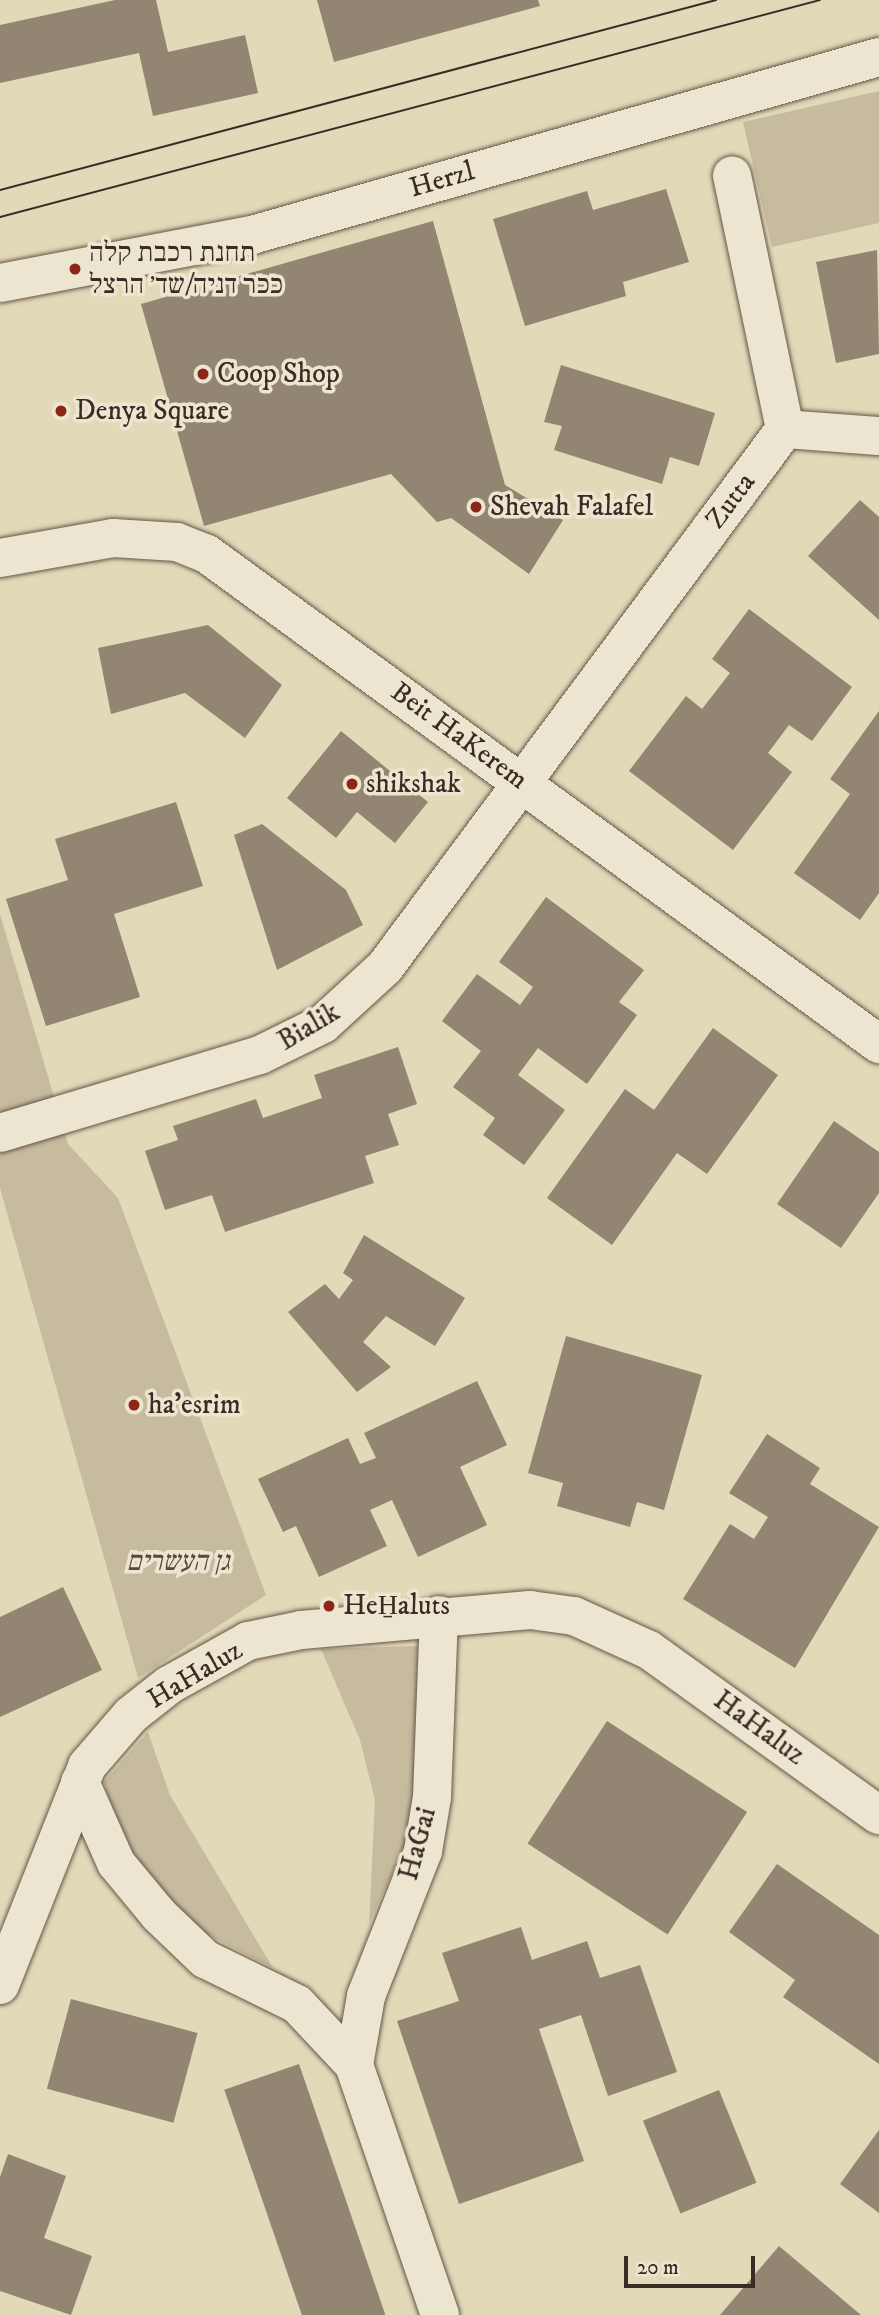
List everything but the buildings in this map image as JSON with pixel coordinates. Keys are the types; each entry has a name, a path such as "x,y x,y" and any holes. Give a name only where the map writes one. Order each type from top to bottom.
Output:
{"street":[{"name":"Herzl","path":"0,283 253,235 879,57"},
{"path":"732,175 785,429 879,436"},
{"name":"Zutta","path":"522,782 785,429"},
{"name":"Beit HaKerem","path":"0,558 113,538 177,542 206,554 879,1044"},
{"name":"Bialik","path":"0,1133 260,1055 323,1024 386,967 522,782"},
{"name":"HaHaluz","path":"0,1984 87,1766 131,1715 169,1685 248,1641 439,1615 530,1610 574,1616 604,1627 649,1650 879,1815"},
{"name":"HaGai","path":"354,2065 366,1996 423,1851 432,1797 439,1615"},
{"name":"HaGai","path":"80,1783 116,1863 159,1915 205,1959 298,2004 354,2065 440,2315"}],"green space":[{"path":"879,91 879,223 772,247 743,122"},
{"name":"גן העשרים","path":"0,914 68,1144 118,1198 266,1595 138,1678 0,1188"},
{"path":"418,1646 415,1780 404,1846 369,1924 375,1800 360,1740 321,1649"},
{"path":"148,1732 170,1795 273,1968 203,1932 159,1896 121,1844 104,1782"}],"tram line":[{"path":"0,190 716,0"},
{"path":"0,217 820,0"}],"place":[{"name":"תחנת רכבת קלה ככר דניה/שד׳ הרצל","path":"75,269"},
{"name":"Coop Shop","path":"203,374"},
{"name":"Denya Square","path":"61,411"},
{"name":"Shevah Falafel","path":"476,507"},
{"name":"shikshak","path":"352,784"},
{"name":"ha'esrim","path":"134,1405"},
{"name":"HeH̠aluts","path":"329,1606"}]}
